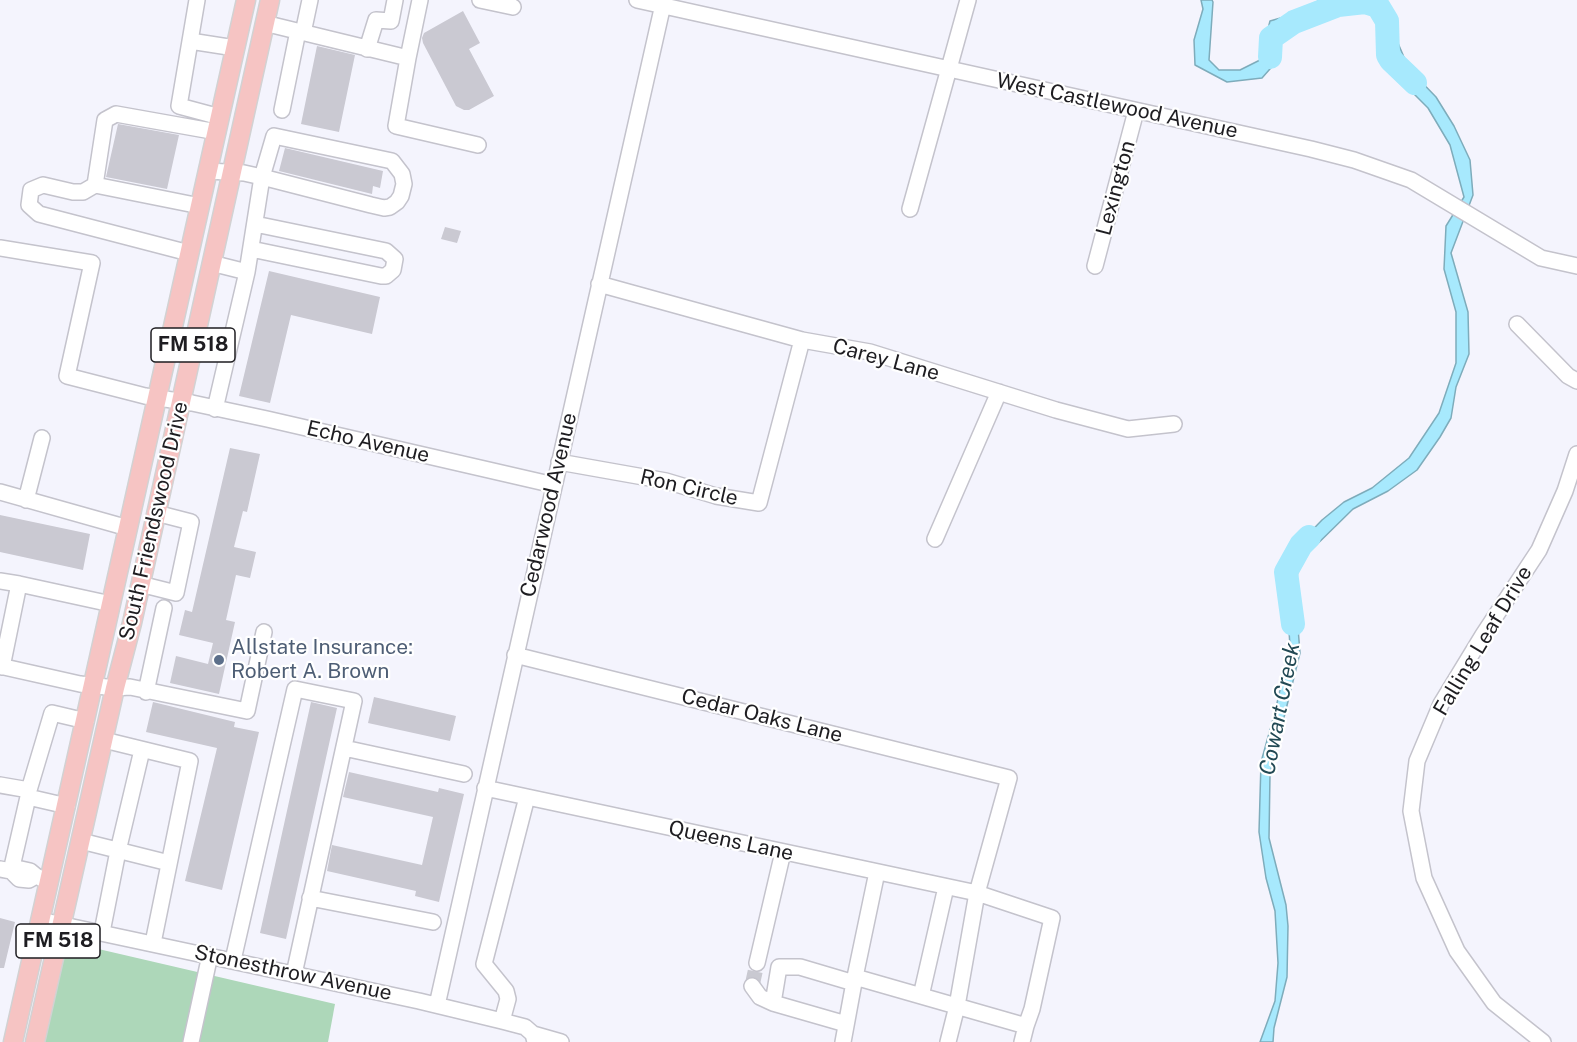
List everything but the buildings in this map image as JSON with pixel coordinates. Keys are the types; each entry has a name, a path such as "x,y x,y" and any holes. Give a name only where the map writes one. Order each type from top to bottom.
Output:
{"main road":[{"name":"South Friendswood Drive","path":"13,1042 40,920 42,879 67,806 92,685 246,0"},
{"name":"South Friendswood Drive","path":"35,1042 115,688 132,623 270,0"},
{"path":"42,879 70,888"}],"street":[{"path":"197,0 179,106 218,124"},
{"path":"282,110 310,0"},
{"path":"368,49 376,20 391,21 395,0"},
{"path":"420,0 396,126 478,145"},
{"path":"480,0 513,8"},
{"name":"West Castlewood Avenue","path":"637,0 664,3 949,70 1354,160 1411,180 1541,258 1577,266"},
{"path":"910,209 968,0"},
{"name":"Cedarwood Avenue","path":"437,1005 664,3"},
{"path":"264,23 408,58"},
{"path":"190,41 235,48"},
{"name":"Lexington","path":"1095,266 1136,111"},
{"path":"95,185 105,120 116,114 218,124"},
{"path":"208,171 262,177 384,208 397,202 404,184 402,174 392,161 274,136 262,177 247,272 215,409"},
{"path":"189,253 39,214 29,205 31,190 42,185 83,192 95,185 200,206"},
{"path":"251,249 381,276 386,276 393,270 395,259 386,251 255,224"},
{"path":"325,264 331,238"},
{"name":"Echo Avenue","path":"0,248 92,263 67,376 157,398 267,419 554,485"},
{"path":"212,264 247,272"},
{"name":"Carey Lane","path":"599,284 802,340 870,352 1056,410 1128,429 1174,424"},
{"path":"1517,324 1568,376 1577,381"},
{"name":"Ron Circle","path":"559,462 666,481 716,496 759,503 802,340"},
{"path":"935,539 999,392"},
{"path":"26,500 42,438"},
{"name":"Falling Leaf Drive","path":"1543,1042 1494,1003 1456,951 1424,878 1411,811 1417,761 1441,704 1482,635 1539,550 1565,491 1577,454"},
{"path":"0,492 128,528"},
{"path":"140,584 176,593 191,522 156,513"},
{"path":"0,580 111,604"},
{"path":"18,584 1,667 92,685 130,687 247,711 264,632"},
{"path":"146,692 164,608"},
{"path":"132,623 159,628"},
{"name":"Cedar Oaks Lane","path":"516,655 1010,778 977,893"},
{"path":"233,960 295,689 354,701 294,974"},
{"path":"42,879 30,871 6,870 52,714 86,721"},
{"path":"104,740 190,761 153,943"},
{"path":"345,748 464,774"},
{"path":"102,932 142,750"},
{"path":"0,785 67,806"},
{"name":"Queens Lane","path":"485,788 977,893 1052,918 1032,1010 1026,1026"},
{"path":"502,1021 508,999 506,991 484,964 527,797"},
{"path":"81,840 169,863"},
{"path":"757,963 783,852"},
{"path":"843,1042 877,872"},
{"path":"921,996 946,887"},
{"path":"948,1042 957,1006 977,893"},
{"path":"310,898 434,922"},
{"name":"Stonesthrow Avenue","path":"40,920 437,1005 525,1027 534,1038 561,1042"},
{"path":"191,1042 210,955"},
{"path":"773,1003 779,968 800,967 921,996 1026,1026 1022,1042"},
{"path":"752,986 760,997 773,1003 846,1024"}],"green space":[{"path":"64,941 335,1004 328,1042 43,1042"}],"water":[{"path":"1201,0 1212,0 1213,2 1209,60 1219,70 1240,70 1260,60 1270,21 1291,15 1320,0 1355,0 1281,30 1277,61 1262,78 1227,82 1195,65 1194,40 1203,9"},
{"name":"Cowart Creek","path":"1355,0 1379,0 1387,3 1395,36 1409,69 1436,97 1454,126 1470,160 1473,195 1451,253 1468,312 1469,354 1456,387 1451,418 1417,470 1388,491 1353,509 1298,563 1296,602 1300,653 1270,774 1269,838 1286,905 1287,977 1274,1028 1273,1042 1260,1042 1275,1001 1278,963 1275,911 1266,878 1259,832 1261,762 1290,646 1287,602 1292,551 1322,520 1344,502 1372,488 1409,458 1439,413 1456,363 1456,312 1444,269 1446,226 1464,197 1450,145 1428,108 1399,79 1384,43 1376,5"}],"waterway":[{"name":"Cowart Creek","path":"1270,57 1271,38 1294,22 1338,5 1365,2 1378,6 1387,21 1388,55 1415,83"},
{"name":"Cowart Creek","path":"1293,624 1286,572 1301,545 1309,537"}],"tunnel":[{"path":"752,986 757,963"}],"place":[{"name":"Allstate Insurance: Robert A. Brown","path":"219,660"}]}
